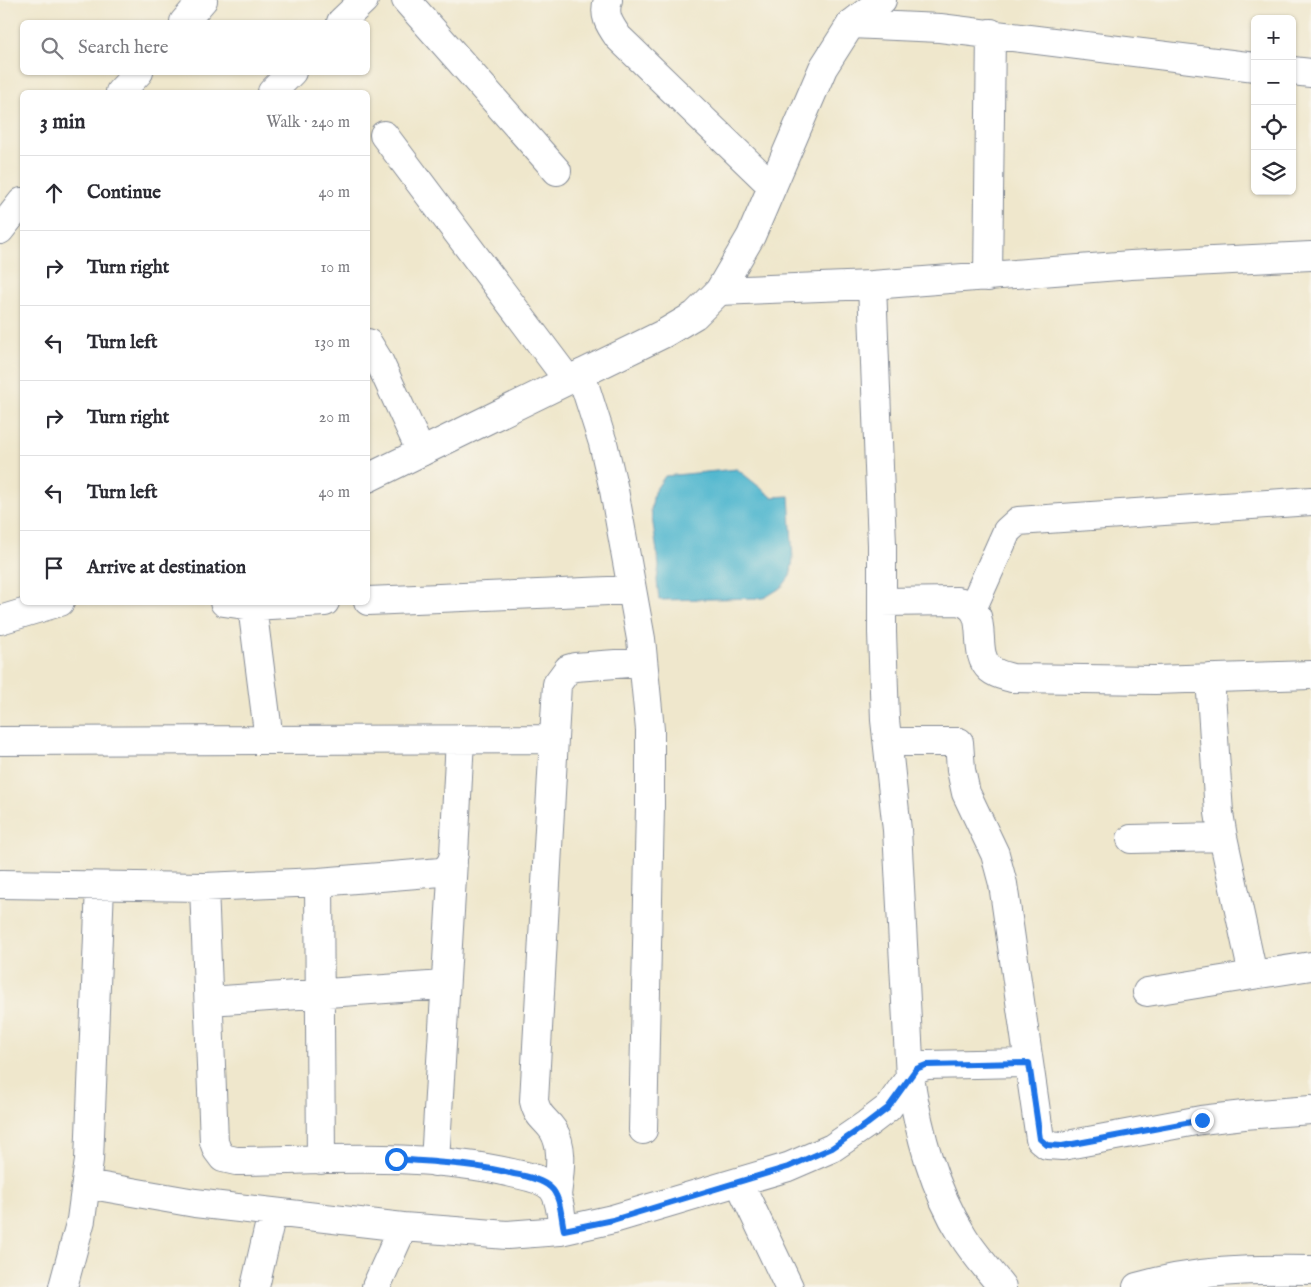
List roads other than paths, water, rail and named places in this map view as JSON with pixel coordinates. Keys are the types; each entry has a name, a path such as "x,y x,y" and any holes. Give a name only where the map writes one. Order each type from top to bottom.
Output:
{"street":[{"path":"186,20 203,0"},
{"path":"343,20 364,0"},
{"path":"406,0 558,171"},
{"path":"608,0 605,10 608,24 618,37 772,186"},
{"path":"370,477 664,334 695,315 719,291 751,236 823,68 851,24 882,0"},
{"path":"851,24 940,28 991,33 1251,66"},
{"path":"988,277 991,33"},
{"path":"1296,71 1311,73"},
{"path":"122,90 136,75"},
{"path":"274,90 289,75"},
{"path":"384,135 574,377 603,443 614,490 632,590 643,662 650,730 643,1130"},
{"path":"0,230 20,205"},
{"path":"719,291 872,285 1141,264 1311,256"},
{"path":"872,285 882,544 883,671 897,830 910,1078 914,1106 933,1176 963,1236 1002,1287"},
{"path":"370,346 379,361 421,452"},
{"path":"1311,500 1018,521 1007,531 974,607 984,661 990,669 999,675 1012,678 1155,680 1311,675"},
{"path":"370,601 632,590"},
{"path":"882,602 957,601 965,602 974,607"},
{"path":"0,620 50,605"},
{"path":"245,605 270,605"},
{"path":"252,606 269,740"},
{"path":"564,1230 557,1196 560,1153 558,1140 552,1129 537,1112 534,1101 557,684 568,670 575,667 643,662"},
{"path":"1210,678 1223,837 1253,975"},
{"path":"435,1162 460,739"},
{"path":"0,741 554,739"},
{"path":"888,742 959,742 966,793 994,854 1003,884 1040,1139 1047,1145 1054,1146 1202,1120 1311,1110"},
{"path":"1131,839 1223,837"},
{"path":"0,884 204,887 320,882 431,874 447,869 453,861"},
{"path":"320,882 321,1160"},
{"path":"63,1287 80,1220 90,1160 100,886"},
{"path":"204,887 214,1142 223,1158 236,1160 396,1159 435,1162 493,1169 524,1176 551,1187 557,1196"},
{"path":"1147,992 1311,966"},
{"path":"208,1001 444,985"},
{"path":"86,1184 195,1203 403,1227 507,1235 564,1230 613,1220 739,1182 788,1167 832,1148 888,1108 916,1069 926,1065 1029,1063"},
{"path":"739,1182 790,1287"},
{"path":"255,1287 272,1213"},
{"path":"376,1287 403,1227"},
{"path":"1136,1287 1164,1279 1206,1272 1256,1269 1311,1270"}],"water":[{"path":"737,469 772,497 789,496 793,560 790,576 782,587 764,598 659,600 657,580 659,566 651,510 654,492 665,476"}]}
